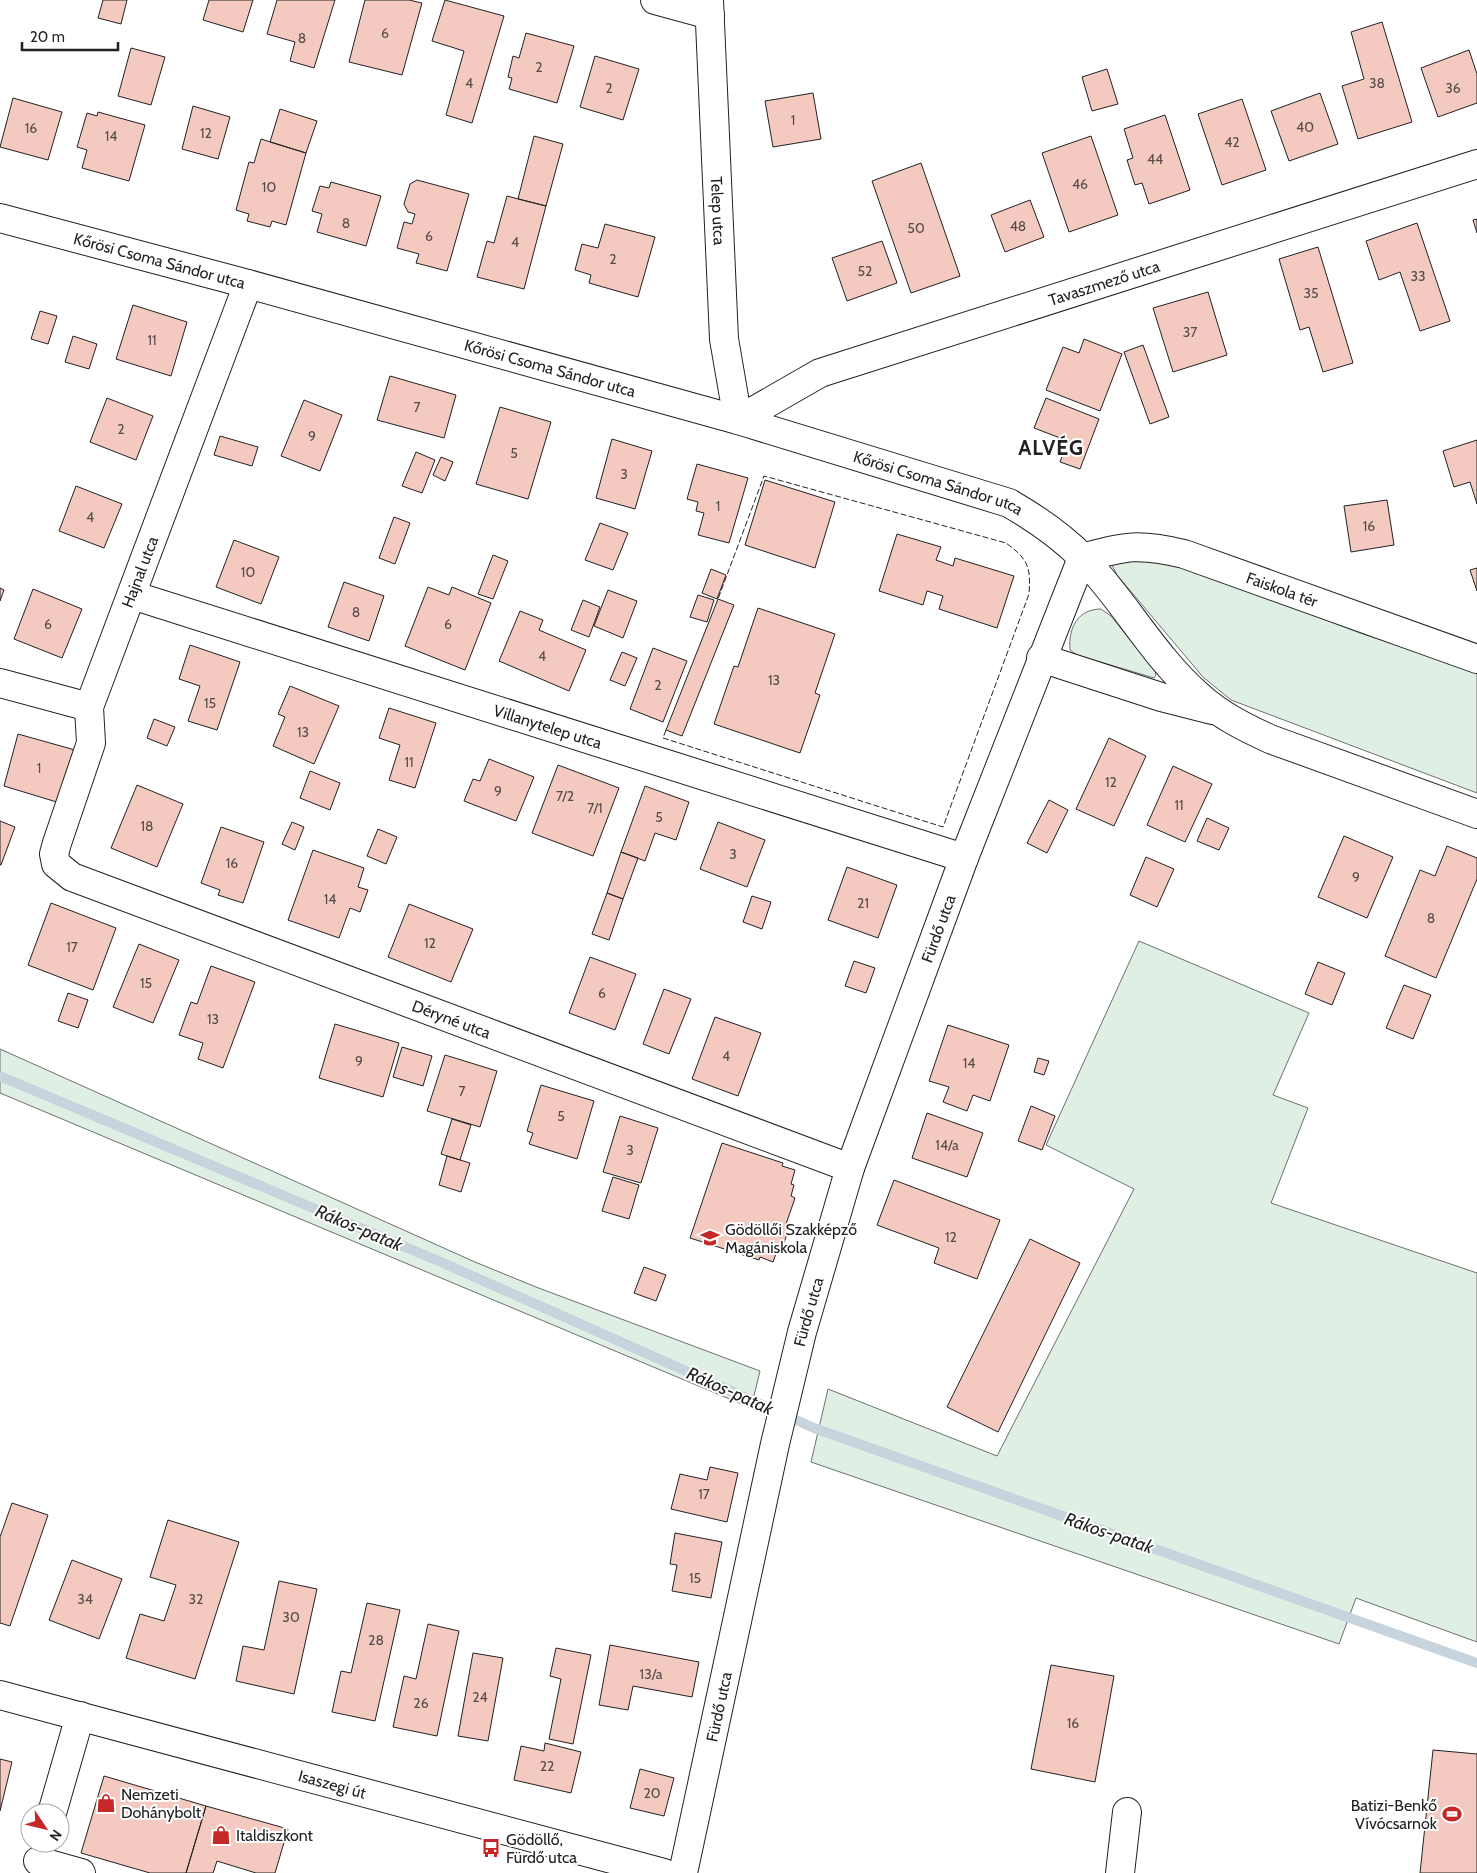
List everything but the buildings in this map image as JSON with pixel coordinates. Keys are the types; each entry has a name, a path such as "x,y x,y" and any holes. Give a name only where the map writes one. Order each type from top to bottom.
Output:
{"street":[{"path":"655,0 710,8"},
{"name":"Telep utca","path":"710,8 724,339 738,420"},
{"name":"Tavaszmező utca","path":"738,420 820,372 1477,164"},
{"name":"Kőrösi Csoma Sándor utca","path":"0,218 248,284 738,420 1009,502 1046,525 1082,558"},
{"name":"Hajnal utca","path":"56,864 54,854 57,842 91,743 90,707 248,284"},
{"name":"Faiskola tér","path":"1082,558 1134,546 1156,547 1184,554 1477,659"},
{"path":"1217,711 1162,697 1041,658 1082,558 1179,677 1217,711 1241,726 1270,739 1477,814"},
{"name":"Villanytelep utca","path":"132,595 964,858"},
{"name":"Fürdő utca","path":"683,1873 777,1435 802,1332 850,1168 964,858 1041,658"},
{"path":"0,683 90,707"},
{"name":"Déryné utca","path":"56,864 72,877 850,1168"},
{"name":"Isaszegi út","path":"0,1694 664,1873"},
{"path":"55,1803 80,1716"},
{"path":"1120,1873 1127,1812"},
{"path":"39,1859 81,1873"}],"green space":[{"path":"1115,558 1167,559 1360,633 1477,672 1477,793 1231,700 1203,677 1117,575 1112,565"},
{"path":"1101,609 1111,616 1155,671 1156,675 1154,678 1077,655 1070,650 1071,634 1076,621 1086,612"},
{"path":"1139,941 1309,1013 1273,1095 1308,1108 1271,1203 1477,1273 1477,1642 1356,1598 1339,1644 811,1462 828,1389 997,1456 1134,1189 1046,1145"},
{"path":"0,1049 475,1262 536,1287 760,1371 751,1408 0,1093"}],"waterway":[{"name":"Rákos-patak","path":"0,1076 441,1262 814,1428 1477,1663"}],"fence":[{"path":"666,730 663,738 943,827 1029,594 1029,577 1023,559 1006,543 764,476 718,599"}],"place":[{"name":"Gödöllői Szakképző Magániskola","path":"710,1238"},
{"name":"Nemzeti Dohánybolt","path":"106,1803"},
{"name":"Batizi-Benkő Vívócsarnok","path":"1452,1814"},
{"name":"Italdiszkont","path":"221,1835"},
{"name":"Gödöllő, Fürdő utca","path":"491,1848"}],"district":[{"name":"ALVÉG","path":"1051,447"}]}
